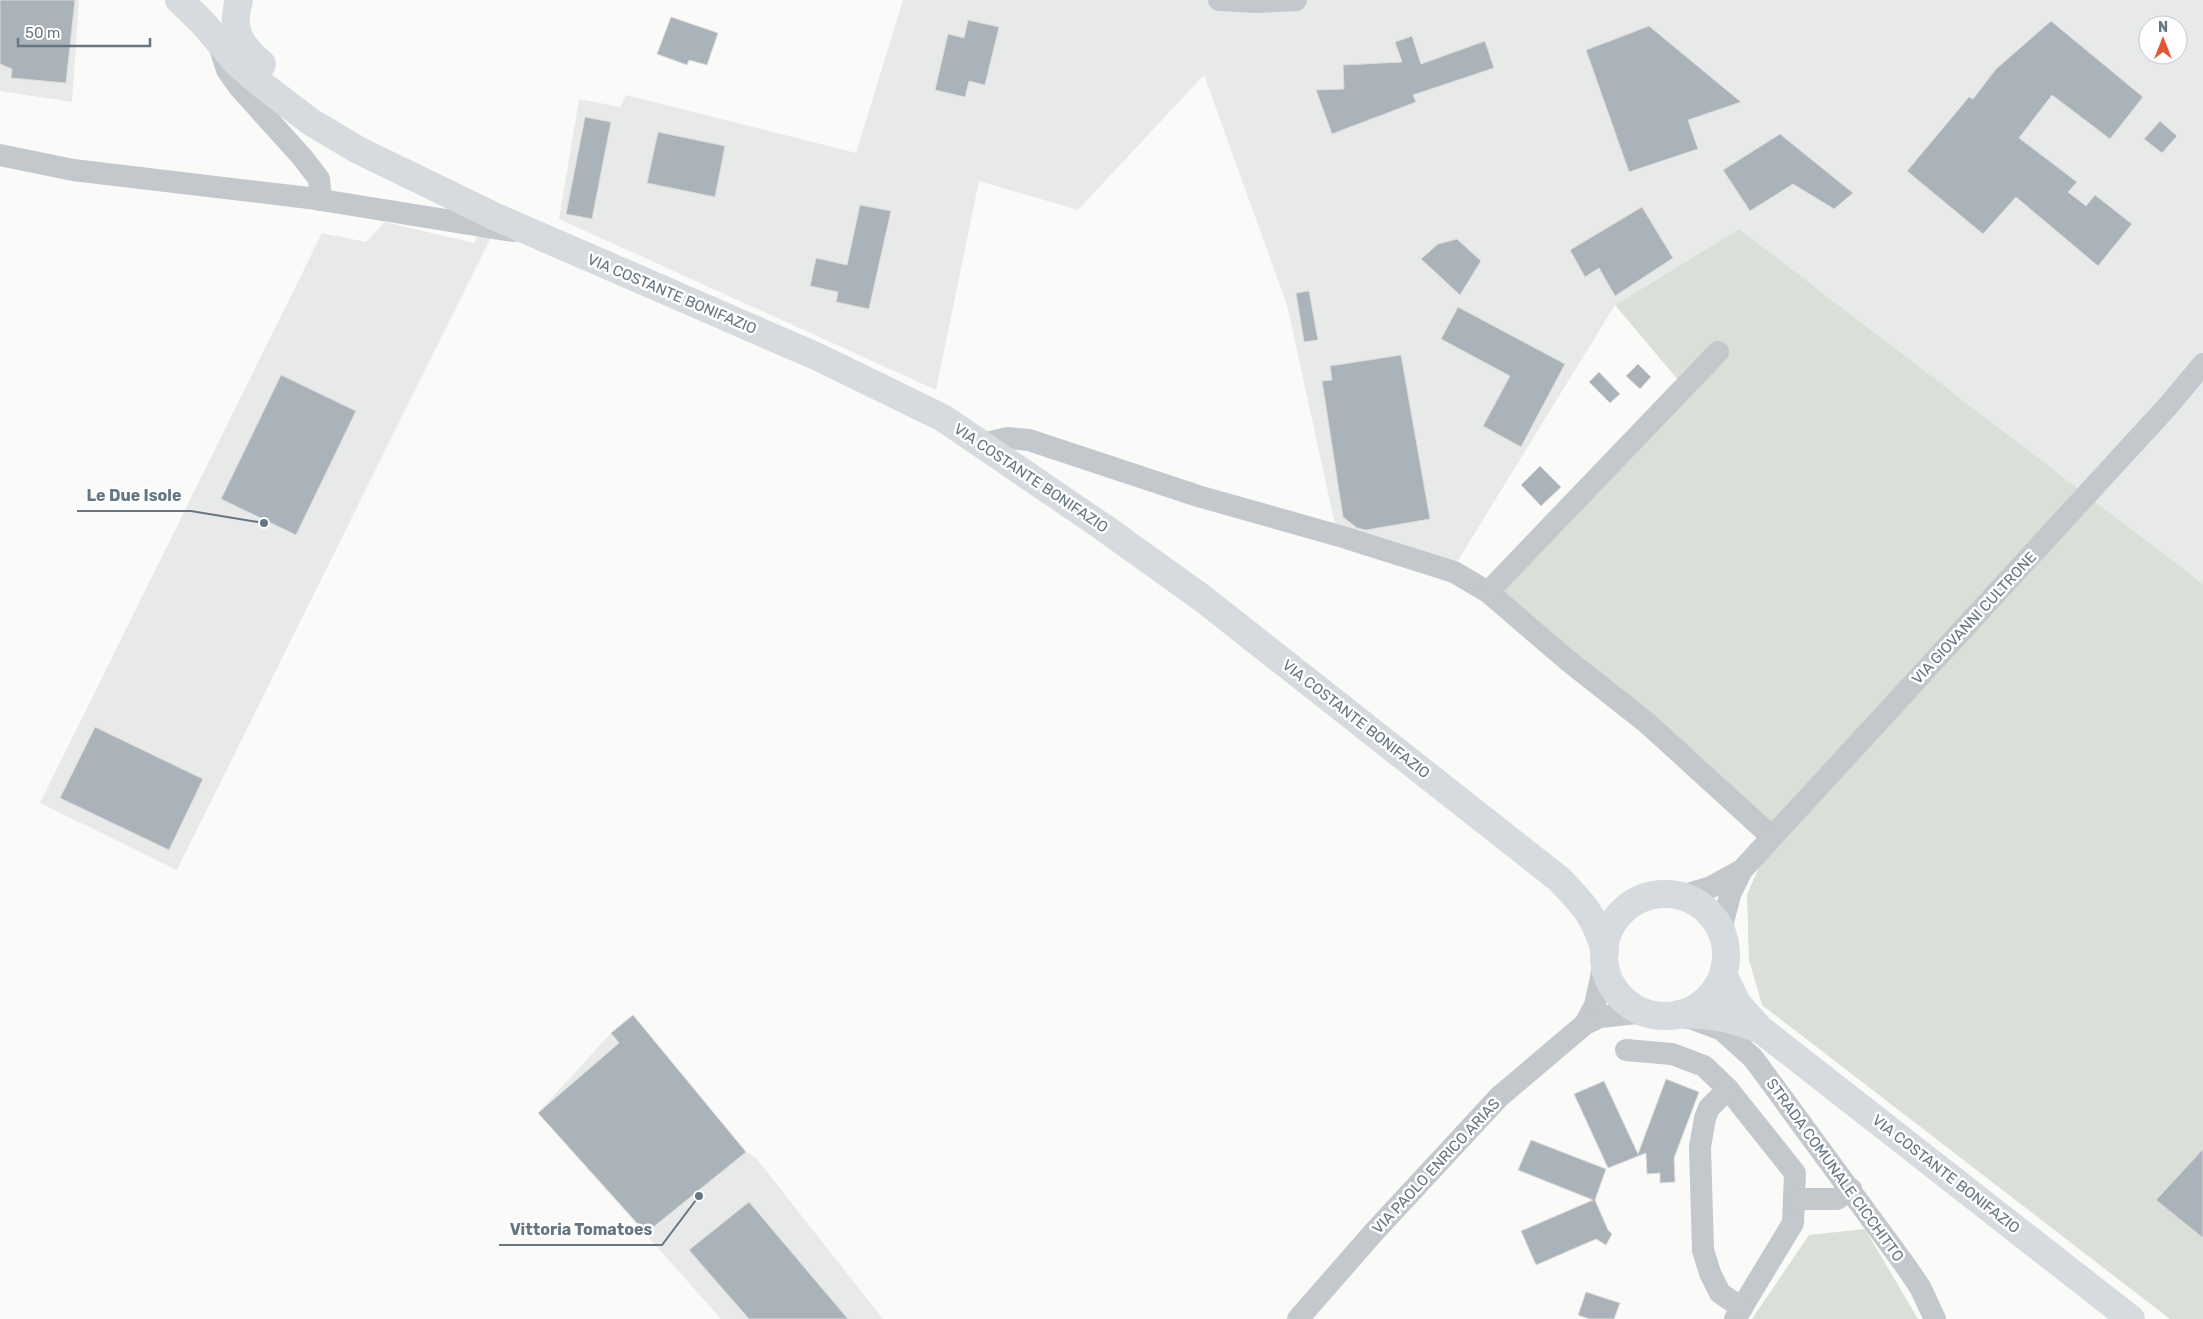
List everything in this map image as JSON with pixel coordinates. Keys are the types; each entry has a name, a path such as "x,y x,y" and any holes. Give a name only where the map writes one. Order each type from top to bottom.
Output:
{"main road":[{"path":"179,0 260,83 311,122 358,150 435,189"},
{"path":"239,0 237,31 246,50 274,75 356,136 435,189"},
{"name":"VIA COSTANTE BONIFAZIO","path":"435,189 533,234 818,357 943,418 1202,598 1559,879"},
{"path":"1559,879 1594,897 1614,901 1640,900"},
{"path":"1559,879 1584,904 1595,921 1611,982 1620,995 1632,1005 1663,1014 1718,1003 1737,1003 1760,1029"},
{"path":"1605,955 1611,926 1619,915 1640,900 1654,895 1667,894 1681,896 1698,903 1712,914 1721,929 1726,951 1718,1003"},
{"path":"1718,1003 1736,1020 1760,1029"},
{"name":"VIA COSTANTE BONIFAZIO","path":"1760,1029 2131,1319"}],"street":[{"path":"1219,0 1256,2 1296,0"},
{"path":"218,42 227,70 239,87 302,157 319,179 321,200"},
{"path":"0,155 73,170 321,200 533,234"},
{"path":"1488,592 1718,352"},
{"name":"VIA GIOVANNI CULTRONE","path":"1742,870 2168,406 2203,364"},
{"path":"982,444 1008,438 1029,440 1198,496 1343,537 1454,572 1488,592 1647,723 1772,837"},
{"path":"1681,896 1711,886 1742,870"},
{"path":"1721,929 1731,892 1742,870"},
{"path":"1585,1024 1595,1005 1605,955"},
{"name":"STRADA COMUNALE CICCHITTO","path":"1718,1003 1753,1058 1905,1264 1920,1287 1935,1319"},
{"path":"1585,1024 1600,1016 1663,1014"},
{"name":"VIA PAOLO ENRICO ARIAS","path":"1298,1319 1374,1232 1500,1097 1585,1024"},
{"path":"1626,1050 1672,1054 1704,1066 1728,1089 1795,1173 1793,1223 1738,1314 1720,1293 1710,1273 1703,1250 1700,1147 1705,1118 1709,1108 1728,1089"},
{"path":"1794,1199 1837,1199 1851,1189"}],"shaded area":[{"path":"0,0 79,0 72,102 0,91"},
{"path":"903,0 2203,0 2203,584 1739,229 1615,305 1454,567 1336,529 1287,305 1204,75 1078,210 979,181 936,390 559,219 579,99 620,107 626,95 856,153"},
{"path":"385,222 474,243 479,233 490,239 177,870 40,803 322,233 366,242"},
{"path":"1739,229 2203,584 2203,1319 2170,1319 1762,1005 1749,960 1747,895 1772,837 1488,592 1684,387 1615,305"},
{"path":"633,1015 746,1152 756,1158 883,1319 721,1319 538,1113 611,1033"},
{"path":"1865,1229 1918,1319 1752,1319 1809,1235"}],"building":[{"path":"0,0 75,0 66,83 11,78 12,69 0,64"},
{"path":"671,17 718,33 707,65 689,60 687,65 657,54"},
{"path":"968,20 999,27 985,85 969,81 965,97 935,90 948,34 964,38"},
{"path":"2051,21 2143,97 2110,139 2052,95 2019,138 2077,182 2068,192 2086,206 2095,195 2132,224 2098,266 2016,197 1983,234 1907,171 1969,97 1973,99 1996,69"},
{"path":"1649,26 1741,102 1688,120 1698,149 1629,172 1586,50"},
{"path":"1412,36 1421,64 1485,41 1494,68 1413,95 1416,102 1332,134 1316,90 1344,89 1343,65 1402,62 1395,42"},
{"path":"585,117 611,122 592,219 566,214"},
{"path":"2160,121 2177,136 2162,153 2144,139"},
{"path":"658,132 725,146 715,197 647,183"},
{"path":"1780,134 1853,193 1834,209 1793,184 1750,211 1723,170"},
{"path":"860,205 891,211 869,309 836,302 838,292 810,286 816,258 847,265"},
{"path":"1642,207 1673,258 1615,296 1599,268 1585,277 1570,250"},
{"path":"1457,239 1481,261 1460,295 1421,259 1438,244"},
{"path":"1309,291 1318,340 1304,342 1296,293"},
{"path":"1458,307 1565,364 1521,447 1483,426 1510,376 1441,339"},
{"path":"1401,355 1430,519 1366,530 1357,528 1343,517 1322,381 1332,380 1330,366"},
{"path":"1638,364 1651,377 1640,389 1626,376"},
{"path":"1599,372 1620,394 1610,403 1589,382"},
{"path":"281,375 356,411 296,535 221,499"},
{"path":"1540,466 1561,487 1541,506 1521,485"},
{"path":"95,727 203,779 169,850 60,798"},
{"path":"633,1015 746,1152 646,1233 538,1113 619,1043 611,1033"},
{"path":"1666,1079 1699,1092 1674,1158 1675,1182 1660,1183 1660,1173 1647,1174 1646,1153 1608,1168 1574,1094 1604,1081 1638,1154"},
{"path":"1531,1140 1606,1169 1595,1200 1608,1230 1612,1234 1606,1245 1596,1239 1536,1265 1521,1231 1593,1200 1518,1170"},
{"path":"2203,1149 2203,1238 2156,1200"},
{"path":"749,1202 848,1319 749,1319 689,1250"},
{"path":"1586,1292 1620,1303 1614,1319 1589,1319 1578,1315"}],"place":[{"name":"Le Due Isole","path":"264,523"},
{"name":"Vittoria Tomatoes","path":"699,1196"}]}
